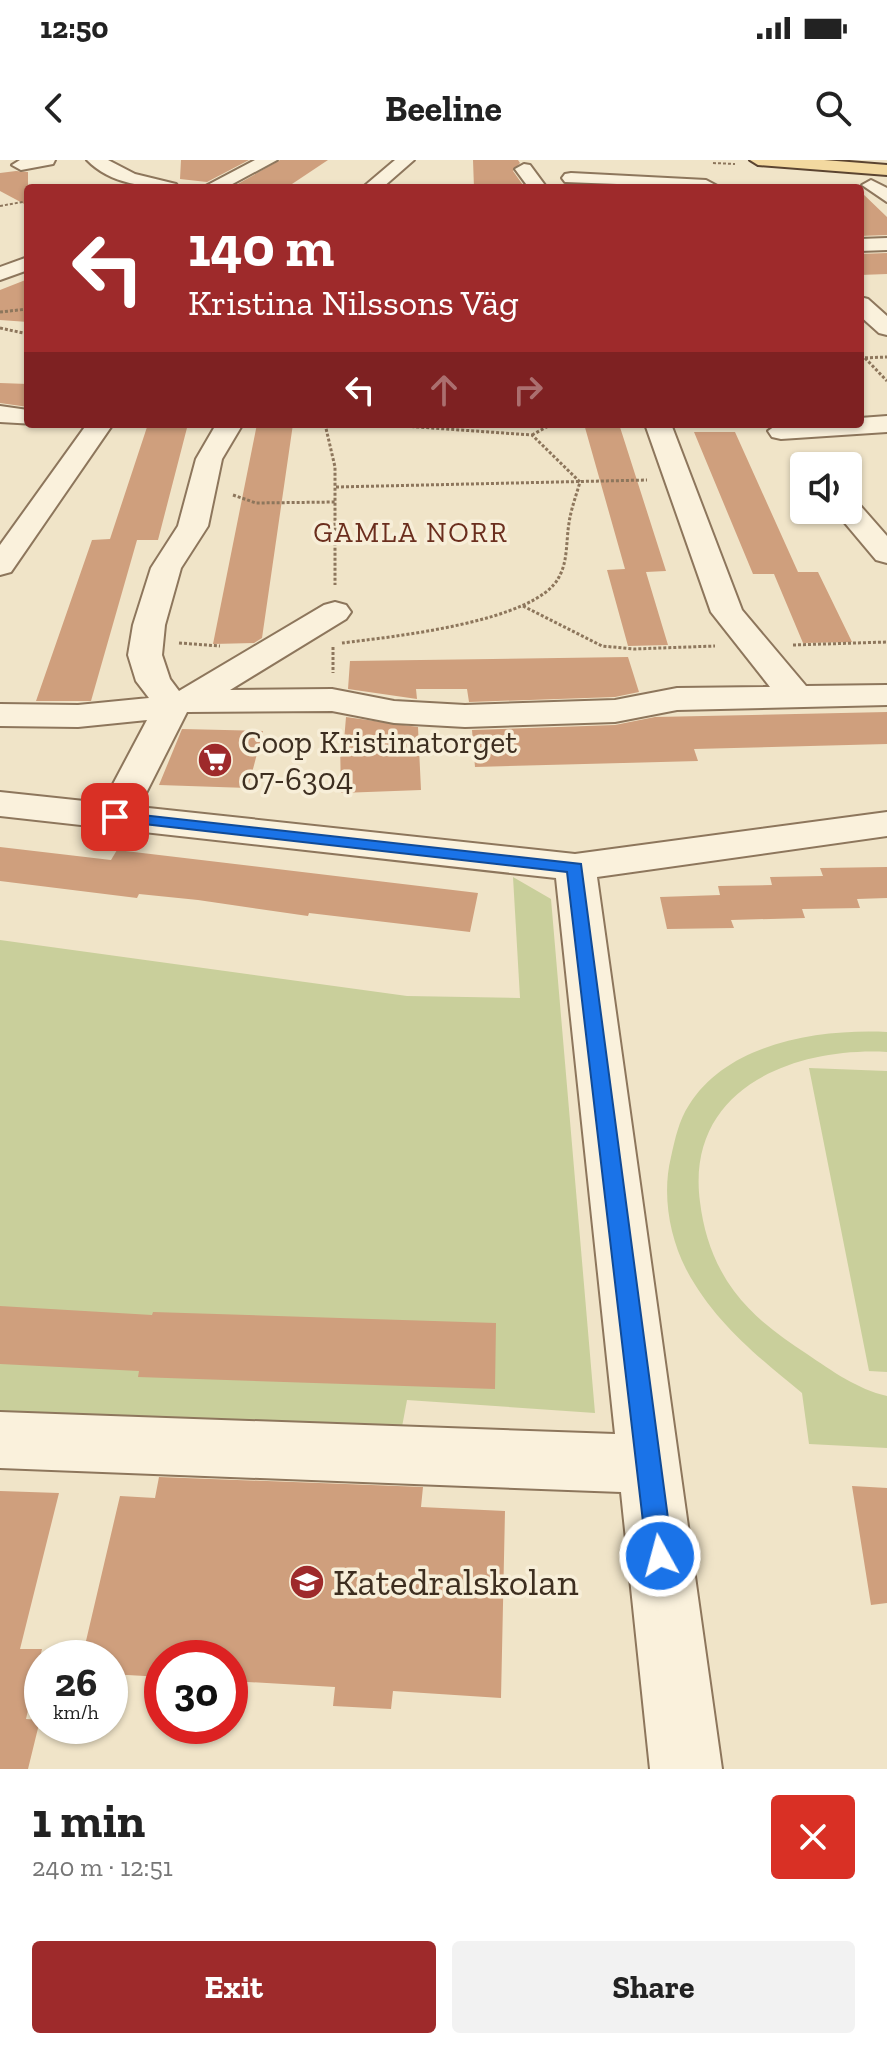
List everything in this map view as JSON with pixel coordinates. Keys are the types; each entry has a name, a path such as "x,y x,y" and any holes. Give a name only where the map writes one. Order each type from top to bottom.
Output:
{"main road":[{"path":"758,160 887,170"}],"street":[{"path":"21,165 47,160"},
{"path":"95,160 147,184"},
{"path":"219,184 269,160"},
{"path":"376,184 406,160"},
{"path":"524,169 535,184"},
{"path":"596,170 698,184"},
{"path":"571,178 649,178"},
{"path":"871,185 887,197"},
{"path":"864,245 887,244"},
{"path":"0,252 24,254"},
{"path":"0,276 24,265"},
{"path":"0,276 24,282"},
{"path":"864,308 887,328"},
{"path":"0,414 24,417"},
{"path":"864,425 887,424"},
{"path":"0,566 97,428"},
{"path":"179,703 153,681 145,655 166,568 193,526 209,459 227,428"},
{"path":"659,428 727,612 797,697"},
{"path":"779,428 799,452"},
{"path":"861,524 887,554"},
{"path":"115,817 179,703 335,612"},
{"path":"0,715 78,716 179,703 339,700 394,712 465,716 615,711 677,699 887,695"},
{"path":"0,804 575,867 887,824"},
{"path":"575,867 686,1769"},
{"path":"0,1440 649,1464"}],"path":[{"path":"0,206 24,202"},
{"path":"0,312 24,309"},
{"path":"0,328 24,333"},
{"path":"864,358 887,357"},
{"path":"864,360 887,381"},
{"path":"326,428 336,487 335,612"},
{"path":"432,428 532,435 545,428"},
{"path":"532,435 580,482"},
{"path":"336,487 678,479"},
{"path":"147,644 281,644 367,640 471,621 522,605 538,599 554,586 563,568 569,520 580,482"},
{"path":"200,494 232,495 256,503 336,502"},
{"path":"522,605 602,646 634,649 887,642"}],"green space":[{"path":"513,877 551,899 595,1413 407,1400 399,1443 0,1422 0,940 407,996 520,998"},
{"path":"887,1032 887,1052 851,1052 816,1057 783,1067 753,1083 728,1104 710,1130 700,1163 700,1202 707,1237 721,1270 742,1301 768,1326 826,1367 855,1384 887,1396 887,1448 809,1444 802,1393 723,1322 686,1269 675,1243 669,1214 668,1171 680,1123 689,1105 706,1084 727,1067 751,1053 805,1037"},
{"path":"809,1068 887,1071 887,1372 869,1371"}],"building":[{"path":"181,160 249,160 207,182 180,179"},
{"path":"280,160 328,160 292,184 238,184"},
{"path":"473,160 518,160 520,163 513,171 522,184 474,184"},
{"path":"28,172 28,184 24,184 24,204 0,191 0,173"},
{"path":"864,195 887,217 887,235 864,236"},
{"path":"887,253 887,274 864,275 864,254"},
{"path":"24,281 24,322 0,320 0,290"},
{"path":"0,383 24,384 24,406 0,403"},
{"path":"147,428 187,428 158,540 137,540 91,701 36,701 92,540 110,539"},
{"path":"256,428 292,428 262,638 254,643 213,644"},
{"path":"585,428 620,428 666,571 646,572 668,645 628,646 607,570 625,569"},
{"path":"694,432 735,432 798,572 818,572 852,642 803,643 774,574 753,574"},
{"path":"628,657 639,692 615,697 469,702 467,689 416,689 417,699 348,689 350,661"},
{"path":"887,712 887,744 694,749 698,761 475,767 472,730 615,725 655,717"},
{"path":"346,717 418,727 421,790 341,793 340,741 344,741"},
{"path":"182,729 263,731 248,788 159,785"},
{"path":"0,847 111,860 117,850 478,893 470,932 309,913 308,916 198,900 139,894 137,898 0,881"},
{"path":"887,867 887,898 857,899 860,908 802,909 805,918 731,920 734,928 667,929 660,897 720,895 718,886 772,885 770,877 823,876 820,868"},
{"path":"0,1306 152,1315 153,1312 496,1323 495,1389 138,1377 139,1371 0,1364"},
{"path":"159,1477 423,1487 421,1507 505,1511 501,1698 393,1691 391,1709 333,1706 335,1687 248,1682 248,1640 144,1640 144,1676 128,1675 128,1640 86,1640 120,1496 155,1498"},
{"path":"852,1486 887,1488 887,1603 871,1605"},
{"path":"0,1491 59,1493 20,1649 24,1649 24,1744 34,1744 28,1769 0,1769"}],"place":[{"name":"Coop Kristinatorget 07-6304","path":"215,760"},
{"name":"Katedralskolan","path":"307,1582"}],"district":[{"name":"GAMLA NORR","path":"411,532"}],"route":[{"path":"115,817 575,867 660,1556"}]}
